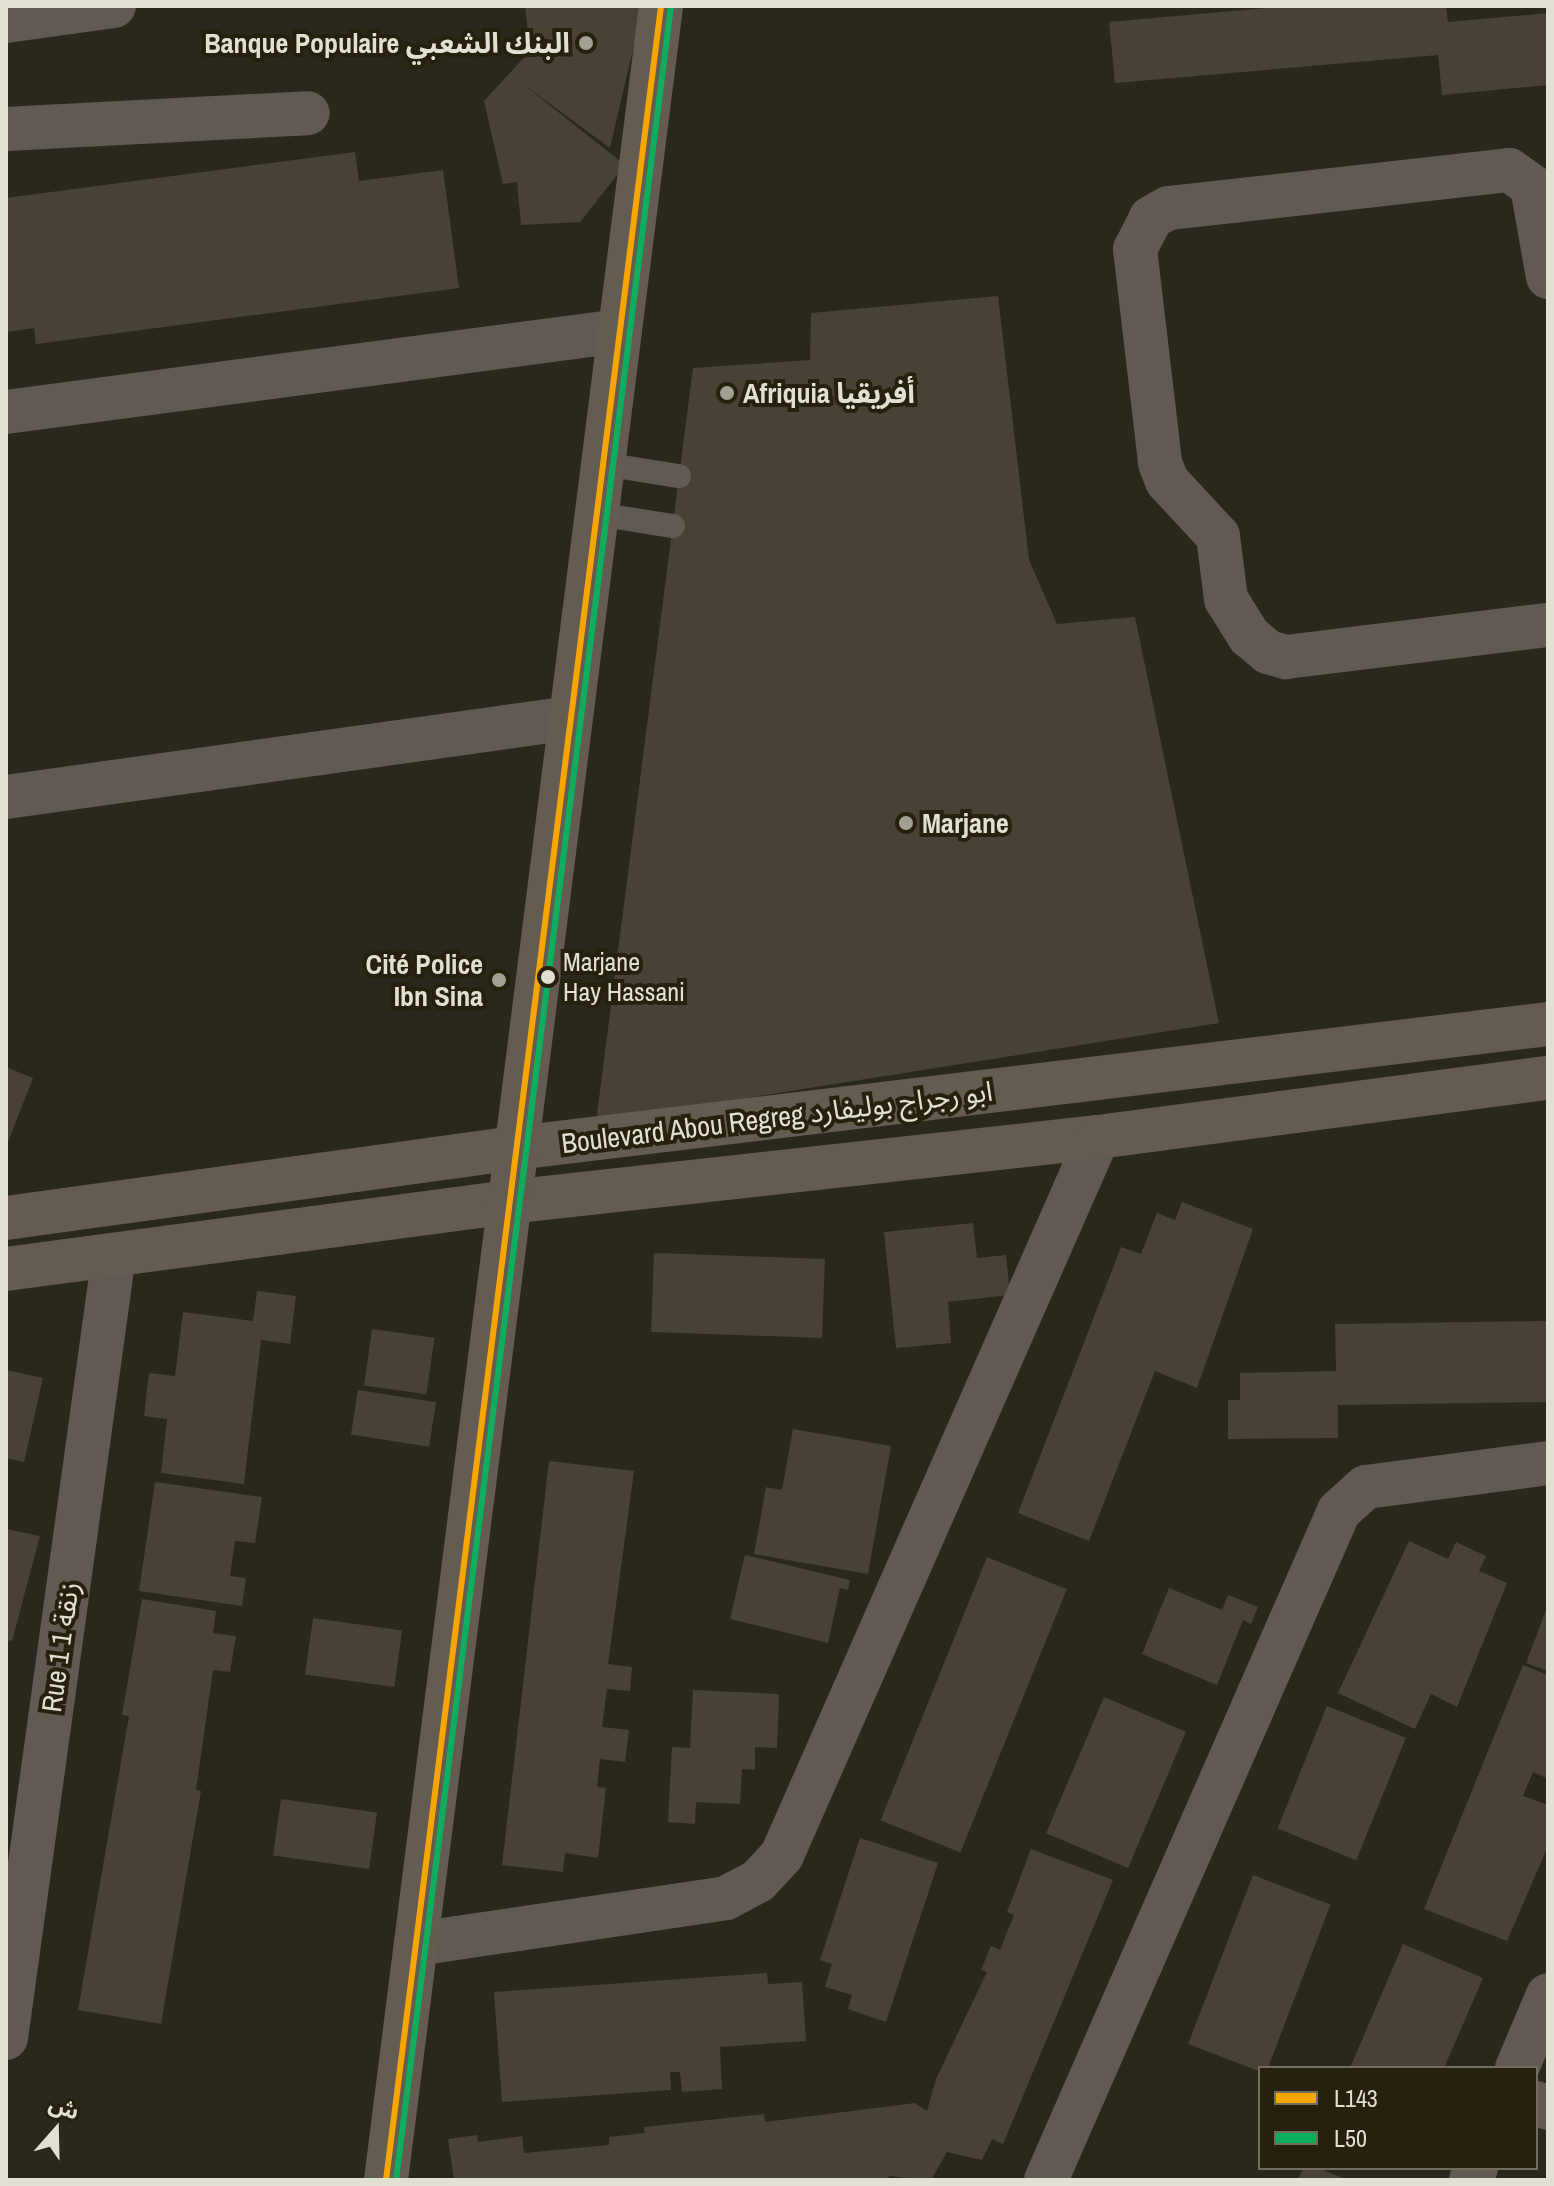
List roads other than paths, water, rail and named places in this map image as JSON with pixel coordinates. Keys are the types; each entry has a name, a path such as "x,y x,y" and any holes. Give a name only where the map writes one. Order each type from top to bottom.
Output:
{"main road":[{"path":"386,2180 661,6"},
{"name":"Boulevard Abou Regreg ابو رجراج بوليفارد","path":"6,1218 516,1148 1548,1024"},
{"path":"1189,1125 1190,1067"},
{"name":"Boulevard Abou Regreg ابو رجراج بوليفارد","path":"6,1269 509,1202 1098,1137 1548,1078"}],"street":[{"path":"6,21 114,6"},
{"path":"6,129 308,113"},
{"path":"1548,277 1532,186 1509,170 1168,208 1151,218 1135,249 1160,463 1167,481 1218,536 1226,599 1249,636 1268,652 1286,657 1548,625"},
{"path":"6,412 620,331"},
{"path":"6,797 571,718"},
{"path":"416,1944 726,1898 758,1881 782,1855 1098,1137"},
{"name":"Rue 1 زنقة 1","path":"6,2038 114,1255"},
{"path":"1046,2180 1339,1511 1366,1487 1548,1463"},
{"path":"1518,2066 1548,1995"}],"lane":[{"path":"603,464 679,476"},
{"path":"597,514 673,526"}],"place":[{"name":"Banque Populaire البنك الشعبي","path":"586,43"},
{"name":"Afriquia أفريقيا","path":"727,393"},
{"name":"Marjane","path":"906,823"},
{"name":"Marjane Hay Hassani","path":"548,977"},
{"name":"Cité Police Ibn Sina","path":"499,980"}]}
